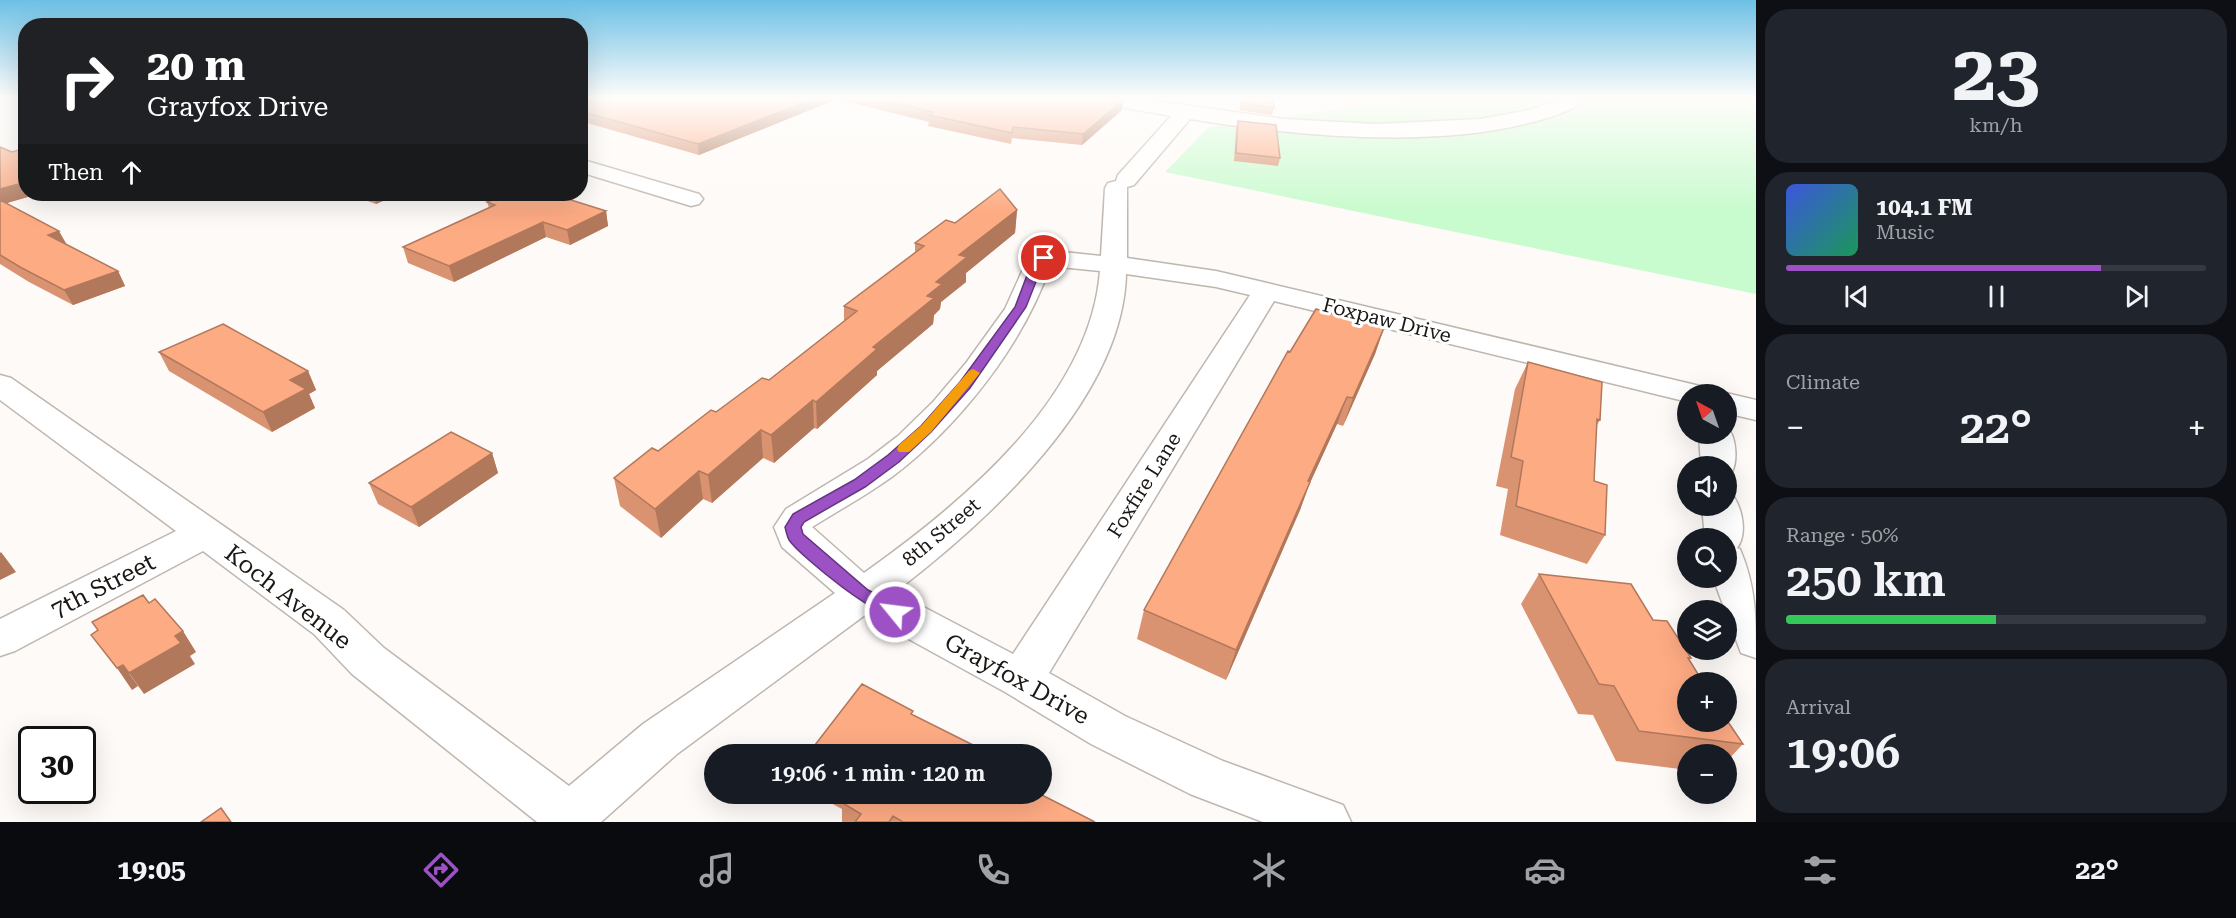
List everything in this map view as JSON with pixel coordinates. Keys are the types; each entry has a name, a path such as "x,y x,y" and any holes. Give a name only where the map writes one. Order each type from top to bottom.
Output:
{"street":[{"name":"8th Street","path":"567,819 660,739 922,550 977,503 1033,446 1086,366 1098,340 1110,304 1096,263 1113,224 1121,184 1163,136"},
{"path":"588,167 691,199"},
{"name":"Foxpaw Drive","path":"846,491 893,458 926,429 965,385 1021,307 1038,262 1044,258 1216,279 1677,390"},
{"name":"Foxfire Lane","path":"1021,679 1267,291"},
{"name":"Koch Avenue","path":"0,385 329,622 368,661 567,819"},
{"path":"1737,406 1756,410"},
{"name":"Grayfox Drive","path":"846,491 799,518 793,527 796,537 862,594 1021,679 1108,730 1197,773 1324,822"},
{"name":"7th Street","path":"0,639 205,533"},
{"path":"1736,588 1756,642"}],"green space":[{"path":"1200,136 1756,136 1756,294 1165,172"}],"building":[{"path":"671,136 717,136 698,144"},
{"path":"1237,136 1277,136 1280,158 1236,153"},
{"path":"0,147 12,152 18,150 18,184 0,189"},
{"path":"1000,189 1017,210 959,255 967,257 936,282 942,284 927,296 934,298 873,347 877,349 816,402 813,400 771,435 761,430 708,475 699,471 655,509 614,478 652,448 658,451 711,410 716,412 762,378 769,380 857,311 844,306 924,246 915,243 946,220 955,223"},
{"path":"0,200 59,231 48,235 118,271 64,290 0,255"},
{"path":"574,201 606,211 567,230 543,222 449,266 403,247 495,205 487,202"},
{"path":"1316,309 1384,328 1353,398 1347,397 1308,481 1310,482 1236,650 1144,610 1288,351 1290,352"},
{"path":"223,324 308,371 290,380 306,389 263,412 159,352"},
{"path":"1528,362 1602,382 1600,420 1597,419 1594,481 1607,485 1605,535 1516,506 1523,461 1511,457"},
{"path":"451,432 492,453 411,507 369,483"},
{"path":"1539,574 1631,584 1653,620 1667,621 1677,636 1677,660 1689,660 1697,672 1677,672 1677,732 1735,732 1743,744 1639,731 1614,686 1599,684"},
{"path":"143,595 149,603 155,599 183,631 175,636 181,643 129,673 123,665 117,668 91,635 98,630 92,622"},
{"path":"862,684 913,711 911,714 971,744 816,744"},
{"path":"1052,800 1095,822 903,822 893,816 889,822 855,822 861,814 844,804 1052,804"},
{"path":"221,808 231,822 201,822"}],"slow traffic":[{"path":"904,449 926,429 973,373"}],"route":[{"path":"895,612 862,594 796,537 793,527 799,518 859,483 893,458 926,429 965,385 1021,307 1038,262 1044,258"}]}
